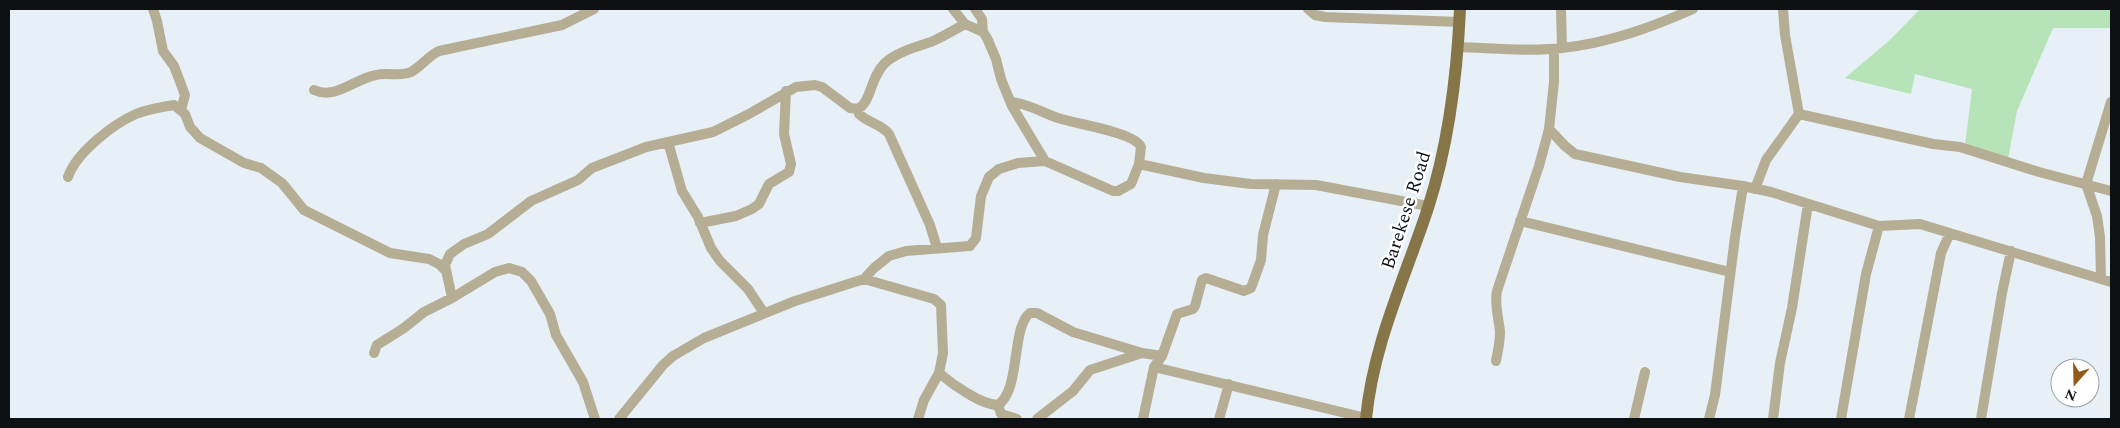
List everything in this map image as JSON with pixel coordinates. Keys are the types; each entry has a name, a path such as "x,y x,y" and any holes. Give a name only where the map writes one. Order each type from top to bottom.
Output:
{"main road":[{"name":"Barekese Road","path":"1366,419 1380,341 1428,206 1448,136 1456,86 1460,9"}],"street":[{"path":"152,9 157,21 163,51 174,66 185,95 181,110"},
{"path":"314,90 330,94 377,74 403,75 416,68 430,55 439,51 562,24 594,9"},
{"path":"953,9 966,24 983,32"},
{"path":"975,9 982,19 983,32 996,59 1010,102 1045,161"},
{"path":"1308,9 1315,15 1325,17 1460,22"},
{"path":"1496,361 1500,330 1495,300 1540,166 1549,130 1561,9"},
{"path":"1458,47 1558,48 1607,40 1634,33 1693,9"},
{"path":"1755,188 1766,160 1799,114 1785,35 1783,9"},
{"path":"858,109 864,103 877,70 887,61 966,24"},
{"path":"452,298 446,270 447,259 450,254 464,244 488,234 531,201 578,180 592,168 646,147 713,132 796,87 815,85 822,87 850,108 858,109"},
{"path":"700,223 736,216 752,209 759,204 772,181 789,172 791,164 784,134 786,92"},
{"path":"619,419 663,365 673,356 720,330 795,301 864,279 889,256 906,251 964,247 974,242 978,229 981,196 989,177 994,172 1018,163 1045,161 1099,185 1118,191 1131,184 1138,164 1141,147 1136,140 1092,126 1060,119 1025,103 1010,102"},
{"path":"68,177 71,167 107,132 135,114 174,105 185,114 190,127 200,138 244,163 261,168 282,183 304,210 390,254 429,258 446,270"},
{"path":"1549,130 1575,154 1680,177 1755,188 1879,226 1920,224 2106,280 2097,216 2086,184 2110,108"},
{"path":"858,109 858,114 885,129 889,134 930,225 937,248"},
{"path":"1799,114 1933,144 1960,147 2039,172 2111,191"},
{"path":"668,142 682,191 700,223 710,248 720,261 748,289 764,313"},
{"path":"1138,164 1204,178 1251,184 1316,185 1428,206"},
{"path":"1143,419 1154,367 1162,356 1177,314 1193,309 1203,278 1244,291 1251,288 1261,260 1263,235 1276,184"},
{"path":"1709,419 1715,395 1743,186"},
{"path":"1772,419 1808,204"},
{"path":"1520,221 1730,272"},
{"path":"1841,419 1866,274 1879,226"},
{"path":"1909,419 1940,253 1950,233"},
{"path":"1981,419 2011,251"},
{"path":"374,354 377,345 404,328 424,312 452,298 495,272 509,268 522,272 531,281 550,314 556,335 582,382 595,419"},
{"path":"864,279 934,300 941,305 944,343 939,373 924,400 918,419"},
{"path":"939,373 952,384 989,403 998,405 1002,403 1012,378 1023,323 1030,313 1037,313 1073,332 1142,354 1162,356"},
{"path":"1037,419 1073,391 1090,370 1100,369 1142,354"},
{"path":"1154,367 1366,419"},
{"path":"1634,419 1644,372"},
{"path":"1219,419 1229,384"},
{"path":"998,405 1001,414 1017,419"}],"green space":[{"path":"1920,9 2111,9 2111,28 2053,28 2017,111 2008,159 1965,145 1972,89 1915,74 1911,94 1845,78 1891,39"}]}
